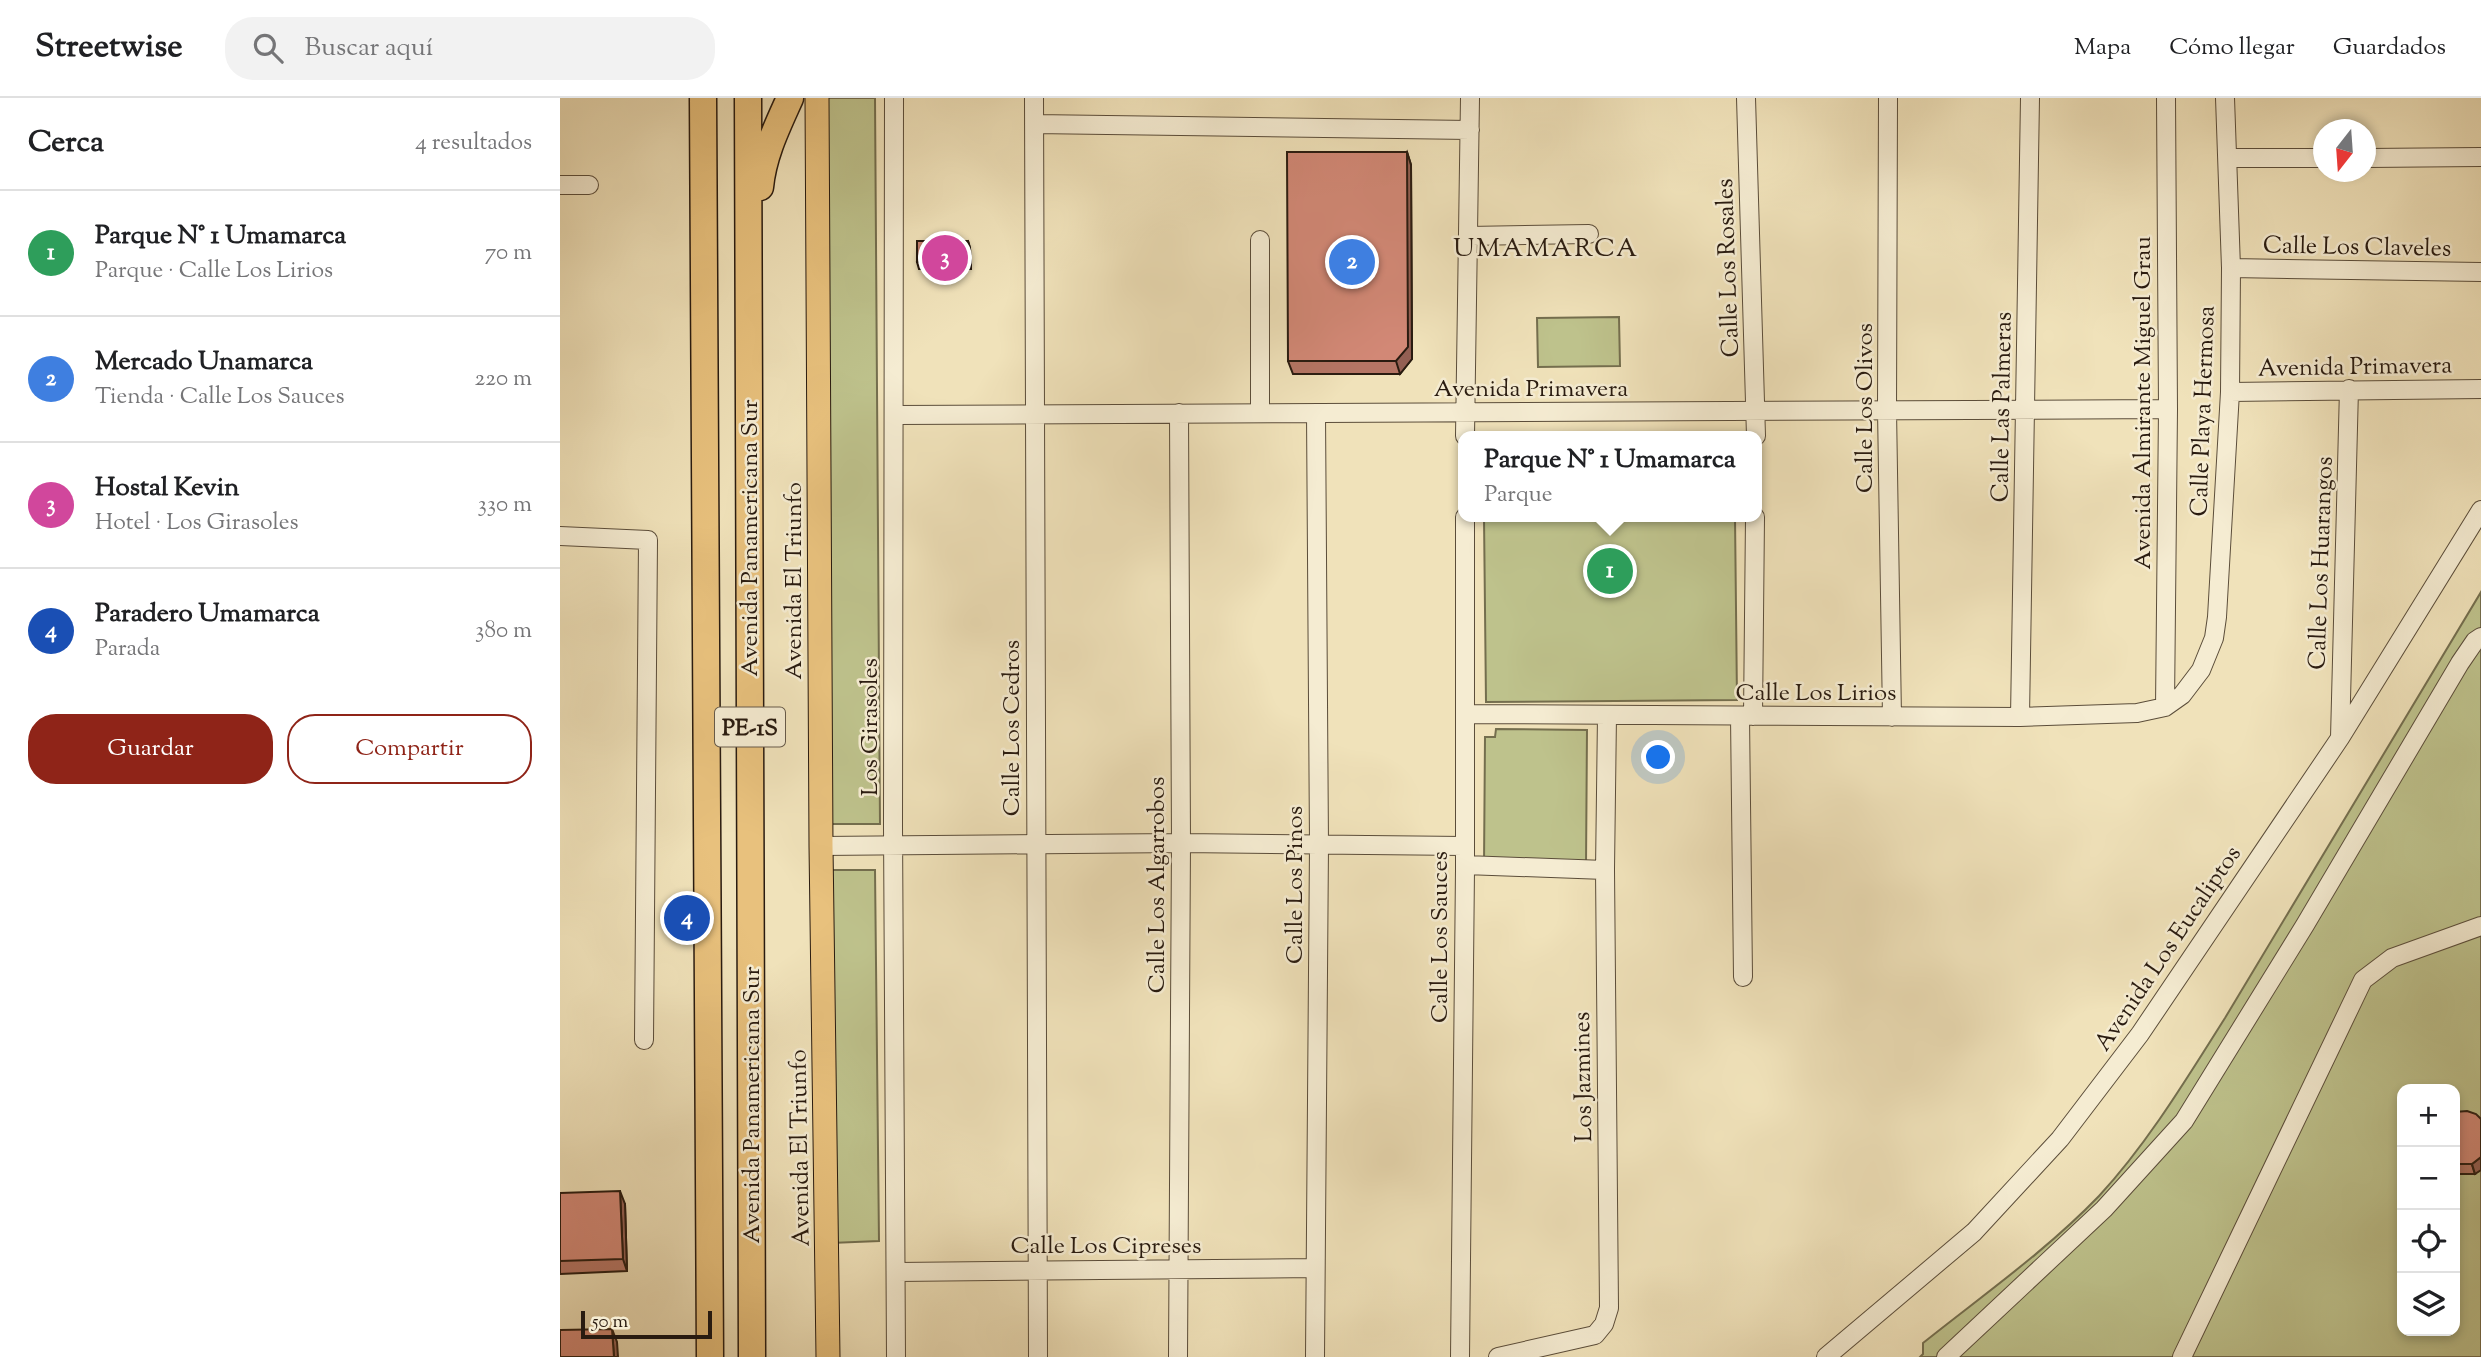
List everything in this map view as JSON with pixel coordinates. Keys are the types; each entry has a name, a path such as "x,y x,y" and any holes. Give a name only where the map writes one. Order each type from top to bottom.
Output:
{"highway":[{"name":"Avenida Panamericana Sur","path":"703,98 710,1357"},
{"name":"Avenida Panamericana Sur","path":"748,98 752,1357"},
{"path":"750,269 762,169 790,98"},
{"path":"696,1357 708,1252"}],"main road":[{"name":"Avenida El Triunfo","path":"817,98 821,846 828,1357"}],"street":[{"name":"Los Girasoles","path":"894,98 893,845 896,1357"},
{"name":"Calle Los Cedros","path":"1034,98 1038,1357"},
{"path":"1465,431 1470,98"},
{"name":"Calle Los Rosales","path":"1746,98 1756,431"},
{"name":"Calle Los Olivos","path":"1888,98 1887,411 1892,717"},
{"name":"Calle Las Palmeras","path":"2020,717 2030,98"},
{"name":"Avenida Almirante Miguel Grau","path":"2165,707 2168,410 2166,98"},
{"name":"Calle Playa Hermosa","path":"2165,707 2182,695 2201,670 2214,638 2230,392 2231,268 2225,98"},
{"path":"1034,124 1470,130"},
{"path":"2376,158 2481,157"},
{"path":"2228,158 2313,158"},
{"path":"560,185 589,186"},
{"path":"1468,236 1589,234"},
{"path":"1260,240 1260,413"},
{"name":"Calle Los Claveles","path":"2231,268 2481,272"},
{"name":"Calle Los Huarangos","path":"2340,738 2349,389"},
{"name":"Avenida Primavera","path":"2230,392 2481,389"},
{"name":"Avenida Primavera","path":"895,415 2168,410"},
{"name":"Calle Los Algarrobos","path":"1178,1357 1181,843 1179,413"},
{"name":"Calle Los Pinos","path":"1315,1357 1320,845 1316,413"},
{"name":"Avenida Los Eucaliptos","path":"1826,1357 1974,1232 2060,1139 2140,1034 2340,738 2481,510"},
{"name":"Calle Los Sauces","path":"1460,1357 1466,714 1465,522"},
{"path":"1743,977 1746,716 1755,522"},
{"path":"560,536 648,540 644,1040"},
{"path":"1946,1357 2104,1209 2184,1121 2305,925 2460,663 2475,641 2481,637"},
{"name":"Calle Los Lirios","path":"1466,714 2020,717 2137,713 2165,707"},
{"name":"Los Jazmines","path":"1498,1357 1595,1335 1604,1324 1609,1308 1605,870 1607,715"},
{"path":"821,846 1181,843 1464,846"},
{"path":"1465,865 1605,870"},
{"path":"2182,1357 2363,980 2392,958 2481,926"},
{"name":"Calle Los Cipreses","path":"897,1272 1315,1268"}],"green space":[{"path":"826,98 875,98 880,824 827,824"},
{"path":"1619,317 1620,366 1538,367 1537,318"},
{"path":"1484,522 1735,522 1737,700 1486,702"},
{"path":"2481,592 2481,1357 1920,1357 1923,1354 1923,1343 2036,1254 2099,1196 2117,1176 2181,1087"},
{"path":"1496,729 1587,730 1586,866 1484,865 1485,737 1495,737"},
{"path":"830,870 875,870 879,1241 831,1243"}],"building":[{"path":"1287,152 1407,152 1408,347 1396,361 1288,361"},
{"path":"917,241 968,241 968,263 917,262"},
{"path":"2460,1112 2476,1114 2481,1119 2481,1157 2472,1164 2460,1164"},
{"path":"620,1191 623,1259 560,1261 560,1193"},
{"path":"612,1329 614,1357 560,1357 560,1330"}],"place":[{"name":"Hostal Kevin","path":"945,258"},
{"name":"Mercado Unamarca","path":"1352,262"},
{"name":"Parque N° 1 Umamarca","path":"1610,571"},
{"name":"Paradero Umamarca","path":"687,918"}],"district":[{"name":"UMAMARCA","path":"1546,247"}]}
